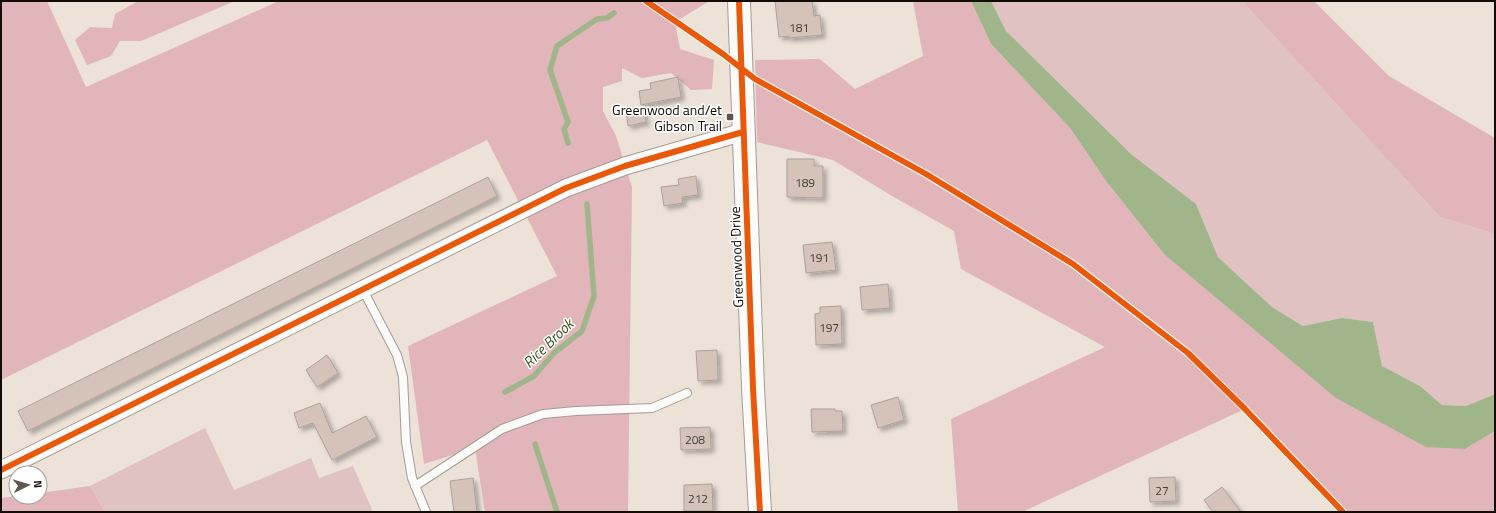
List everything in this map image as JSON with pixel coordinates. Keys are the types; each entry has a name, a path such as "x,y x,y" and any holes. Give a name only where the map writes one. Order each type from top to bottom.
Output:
{"main road":[{"name":"Greenwood Drive","path":"739,1 753,388 760,512"}],"street":[{"path":"1,470 566,188 625,166 743,132"}],"lane":[{"path":"363,290 397,355 403,377 406,442 412,478 426,512"},
{"path":"415,486 502,429 543,414 652,408 687,393"}],"shaded area":[{"path":"1,1 47,1 86,87 279,1 708,1 675,22 680,49 714,60 712,89 691,90 671,73 642,78 622,68 622,81 603,87 603,111 616,136 632,187 628,512 485,512 475,448 424,464 408,346 557,276 487,140 1,380"},
{"path":"138,1 235,1 141,41 120,41 111,56 87,65 75,40 90,27 112,28 115,14"},
{"path":"913,1 971,1 991,44 1070,128 1106,181 1164,254 1465,449 1495,431 1495,512 1343,512 1245,409 1022,512 958,512 951,419 1105,347 961,269 954,231 833,160 757,142 755,60 820,59 855,89 923,56"},
{"path":"971,1 991,1 1006,31 1131,154 1196,204 1218,257 1272,307 1303,326 1342,318 1373,322 1382,366 1420,386 1442,405 1466,406 1495,393 1495,431 1465,449 1426,447 1336,398 1164,254 1106,181 1070,128 991,44"},
{"path":"991,1 1242,1 1440,217 1495,234 1495,393 1466,406 1442,405 1420,386 1382,366 1373,322 1342,318 1303,326 1272,307 1218,257 1196,204 1131,154 1006,31"},
{"path":"1242,1 1314,1 1389,76 1495,138 1495,234 1440,217"},
{"path":"205,428 234,490 311,458 319,478 353,466 373,512 105,512 90,486"},
{"path":"90,486 105,512 1,512 1,498 8,497 8,505 48,505 48,492"}],"building":[{"path":"775,1 812,1 814,16 820,15 822,35 789,38 789,36 779,37"},
{"path":"678,77 681,97 641,105 639,91 651,89 650,83"},
{"path":"643,107 646,122 628,126 626,110"},
{"path":"787,159 814,159 814,166 823,166 823,198 787,197"},
{"path":"696,176 698,195 682,197 683,203 664,206 661,187 679,185 678,179"},
{"path":"488,177 497,196 28,431 18,411"},
{"path":"832,242 836,270 806,273 803,245"},
{"path":"888,284 890,308 862,310 860,287"},
{"path":"841,306 842,344 816,345 815,314 820,313 820,307"},
{"path":"717,350 718,380 698,381 696,351"},
{"path":"327,355 338,373 317,387 306,370"},
{"path":"898,397 904,420 878,428 871,405"},
{"path":"320,403 332,433 366,416 377,437 332,460 313,423 299,428 294,413"},
{"path":"811,409 835,409 835,411 842,411 843,431 812,432"},
{"path":"710,427 711,449 681,450 680,428"},
{"path":"1175,477 1176,501 1150,502 1149,478"},
{"path":"473,478 477,512 454,512 450,481"},
{"path":"712,484 713,511 684,511 684,485"},
{"path":"1222,487 1241,512 1213,512 1204,500"}],"waterway":[{"name":"Rice Brook","path":"568,143 564,129 568,122 550,70 557,46 597,19 607,18 614,13"},
{"name":"Rice Brook","path":"505,392 534,376 554,353 582,331 594,296 587,204"},
{"name":"Rice Brook","path":"535,444 557,512"}],"cycle path":[{"path":"646,1 723,54 755,79 926,174 1073,264 1188,353 1245,409 1343,512"},
{"path":"739,1 753,388 760,512"},
{"path":"1,470 566,188 625,166 743,132"}],"place":[{"name":"Greenwood and/et Gibson Trail","path":"730,117"}]}
